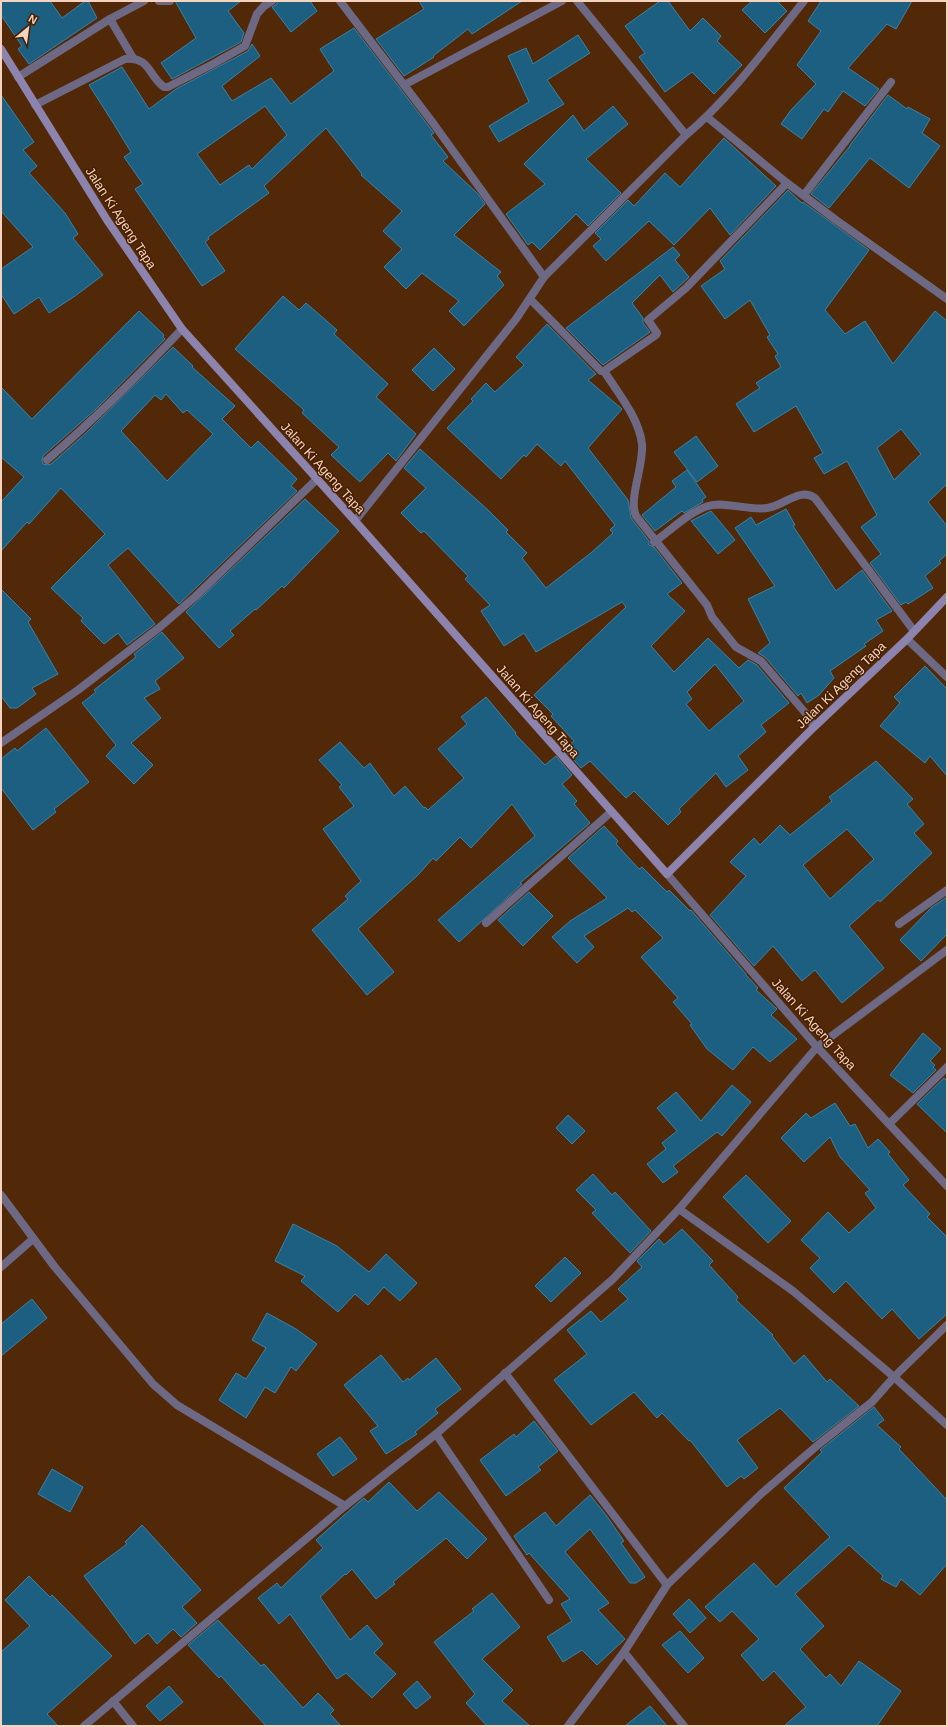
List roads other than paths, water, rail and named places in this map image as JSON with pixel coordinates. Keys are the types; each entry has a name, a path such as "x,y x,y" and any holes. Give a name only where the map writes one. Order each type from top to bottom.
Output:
{"street":[{"path":"18,77 110,19 144,1"},
{"path":"158,1 170,1"},
{"path":"36,105 125,59 133,58 140,60 149,67 160,85 164,87 168,86 214,64 245,46 257,14 264,6 272,1"},
{"path":"340,1 404,85 544,277"},
{"path":"404,85 562,1"},
{"path":"577,1 686,135"},
{"path":"355,521 511,325 544,277 686,135 707,117 754,63 804,1"},
{"path":"110,19 133,58"},
{"name":"Jalan Ki Ageng Tapa","path":"1,49 107,220 182,329 355,521 611,812 687,896 817,1047 947,1186"},
{"path":"804,195 891,82"},
{"path":"707,117 787,183 947,299"},
{"path":"604,371 656,335 657,333 648,320 686,288 787,183"},
{"path":"530,299 601,371 604,371 628,409 639,432 642,444 642,455 633,510 636,516 654,542 706,606 712,618 736,647 761,661 808,716 814,727"},
{"path":"47,460 82,430 120,394 182,329"},
{"path":"1,743 78,690 160,627 196,596 317,479"},
{"path":"654,542 695,512 710,505 740,506 758,509 768,508 802,494 809,494 815,498 914,631"},
{"name":"Jalan Ki Ageng Tapa","path":"666,874 814,727 907,639 947,596"},
{"path":"907,639 947,677"},
{"path":"486,923 611,812"},
{"path":"899,924 947,890"},
{"path":"84,1726 345,1506 436,1434 613,1279 677,1211 817,1047 947,950"},
{"path":"889,1124 947,1066"},
{"path":"1,1196 33,1239 153,1384 177,1405 345,1506"},
{"path":"677,1211 793,1291 894,1377 947,1425"},
{"path":"1,1267 33,1239"},
{"path":"568,1726 624,1652 667,1585 761,1494 819,1444 872,1402 894,1377 947,1325"},
{"path":"505,1373 667,1585"},
{"path":"436,1434 549,1600"},
{"path":"624,1652 684,1726"},
{"path":"113,1701 133,1726"}]}
